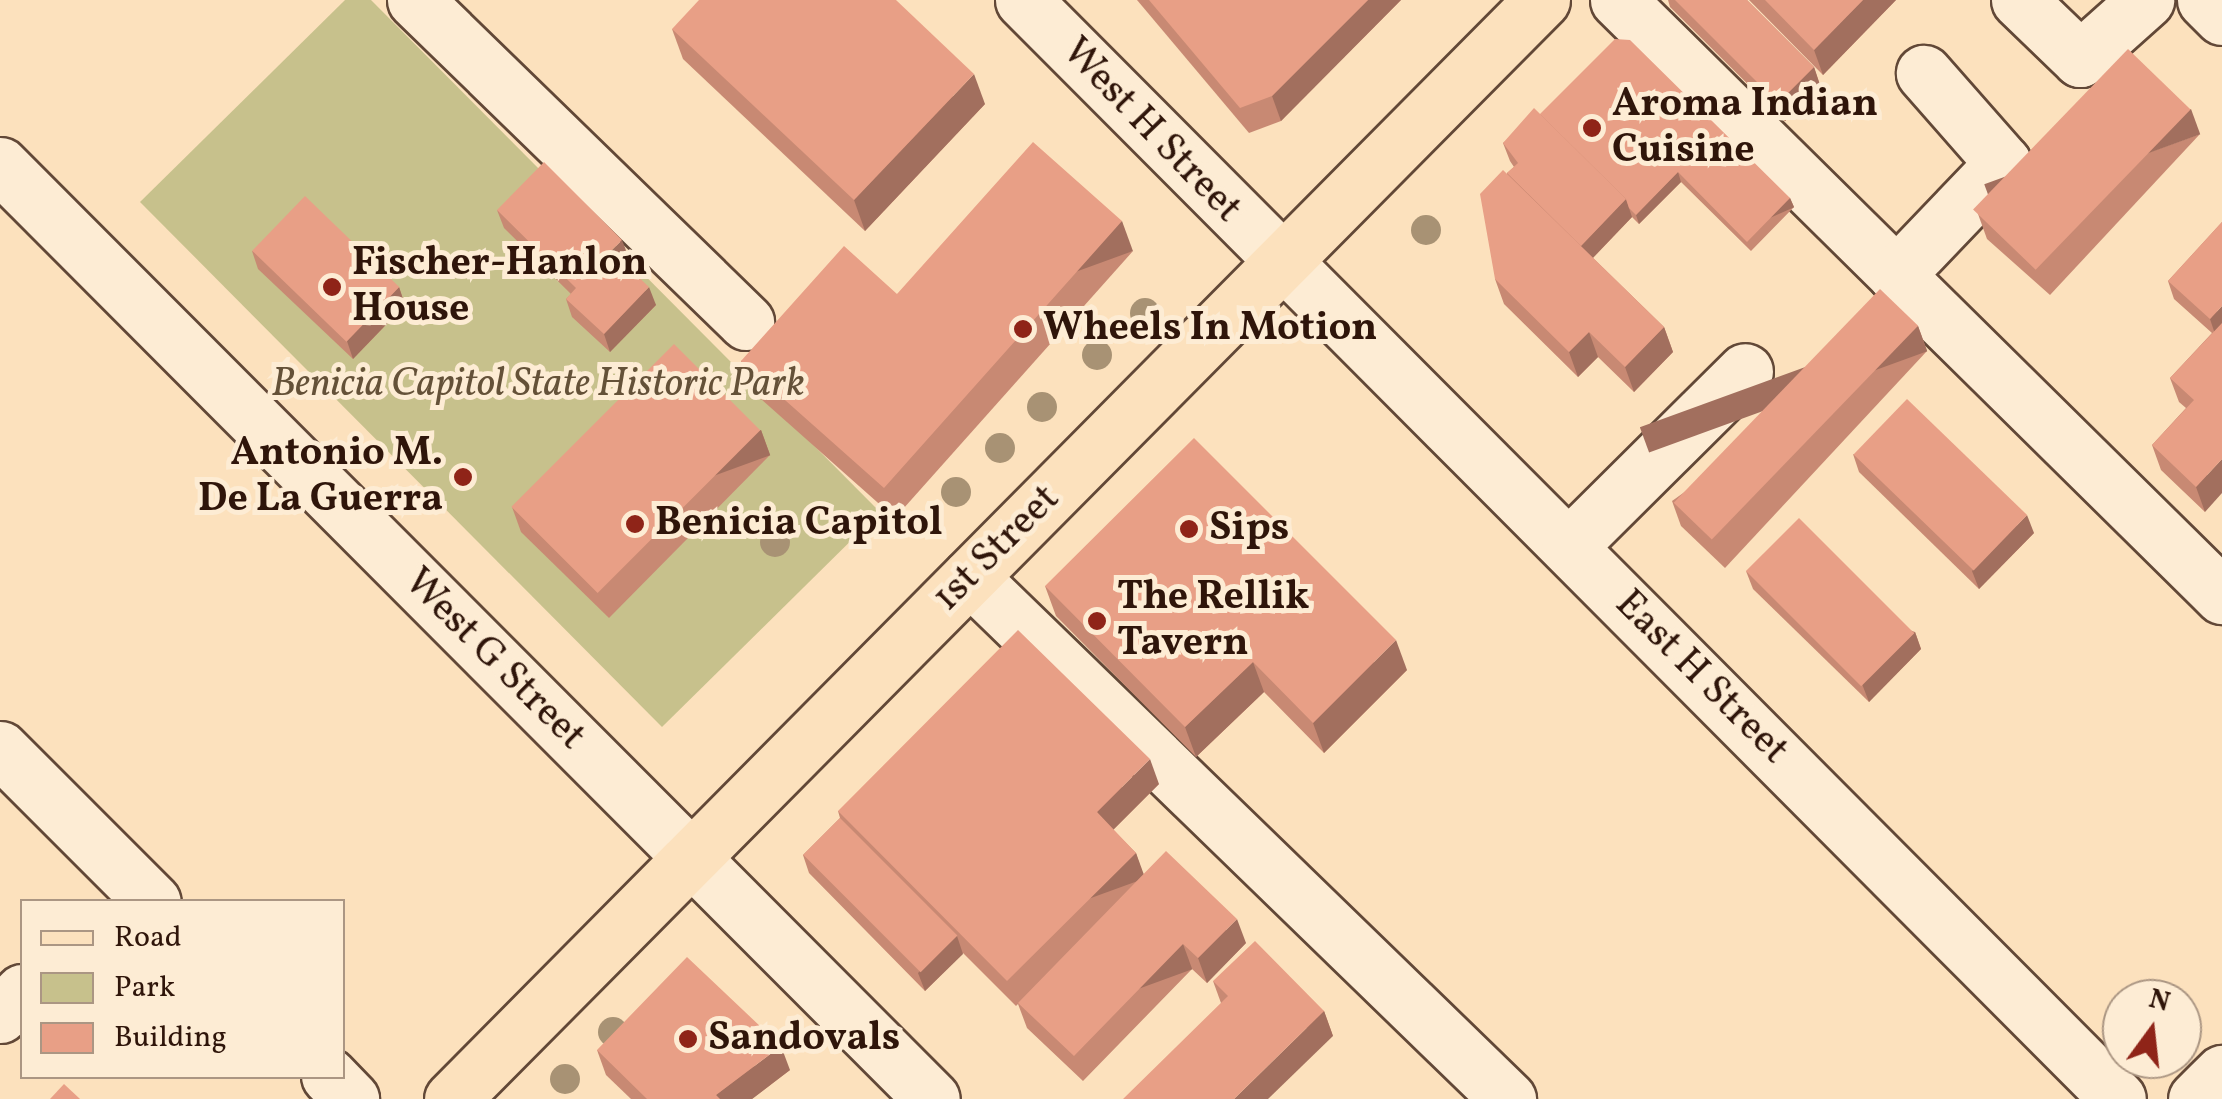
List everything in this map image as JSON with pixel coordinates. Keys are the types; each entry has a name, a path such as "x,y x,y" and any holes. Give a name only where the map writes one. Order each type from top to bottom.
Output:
{"main road":[{"name":"1st Street","path":"452,1099 1542,0"}],"street":[{"path":"415,0 746,322"},
{"name":"West H Street","path":"1023,0 1279,262"},
{"path":"1618,0 2222,596"},
{"path":"2019,0 2080,59 2146,0"},
{"path":"2205,0 2222,17"},
{"path":"1896,274 2002,163 1924,73"},
{"name":"West G Street","path":"0,165 932,1099"},
{"name":"East H Street","path":"1279,262 1569,546 2118,1099"},
{"path":"1569,546 1745,371"},
{"path":"970,577 1508,1099"},
{"path":"0,750 150,899"},
{"path":"0,1015 20,994"},
{"path":"2196,1099 2222,1073"},
{"path":"332,1079 352,1099"}],"green space":[{"name":"Benicia Capitol State Historic Park","path":"345,0 371,0 880,512 662,727 140,202"}],"building":[{"path":"699,0 896,0 974,74 854,200 672,29"},
{"path":"1149,0 1368,0 1272,96 1240,108"},
{"path":"1675,0 1747,0 1814,67 1778,103"},
{"path":"1765,0 1863,0 1814,50"},
{"path":"1615,39 1630,40 1790,198 1747,242 1678,172 1636,215 1626,199 1540,114"},
{"path":"2128,49 2191,109 2036,270 1973,209"},
{"path":"1534,108 1626,199 1581,246 1507,173 1518,163 1503,143"},
{"path":"1033,142 1122,221 884,488 741,361 844,246 897,294"},
{"path":"544,162 622,240 611,251 649,287 604,334 566,299 576,288 497,210"},
{"path":"1503,170 1664,327 1625,367 1589,332 1569,352 1495,279 1480,194"},
{"name":"Fischer-Hanlon House","path":"305,196 399,287 346,342 252,251"},
{"path":"2222,222 2222,306 2210,319 2168,281"},
{"path":"1880,289 1918,326 1712,539 1674,503"},
{"path":"2222,323 2222,459 2196,487 2152,445 2194,400 2170,378"},
{"path":"674,344 760,430 598,593 511,507"},
{"path":"1907,399 2027,515 1974,570 1854,454"},
{"path":"1194,438 1396,640 1313,723 1253,662 1185,727 1045,586"},
{"path":"1799,518 1914,633 1861,686 1746,571"},
{"path":"1018,630 1150,759 1097,812 1136,853 1007,981 838,811"},
{"path":"840,818 957,935 921,972 803,855"},
{"path":"1166,851 1237,919 1198,958 1183,944 1074,1056 1018,1003"},
{"path":"1255,941 1324,1011 1234,1099 1123,1099 1228,996 1213,981"},
{"path":"687,957 781,1046 716,1095 720,1099 647,1099 597,1050"},
{"path":"64,1084 80,1099 50,1099"}],"place":[{"name":"Aroma Indian Cuisine","path":"1592,128"},
{"name":"Fischer-Hanlon House","path":"332,287"},
{"name":"Wheels In Motion","path":"1023,329"},
{"name":"Antonio M. De La Guerra","path":"463,477"},
{"name":"Benicia Capitol","path":"635,524"},
{"name":"Sips","path":"1189,529"},
{"name":"The Rellik Tavern","path":"1097,621"},
{"name":"Sandovals","path":"688,1039"}]}
